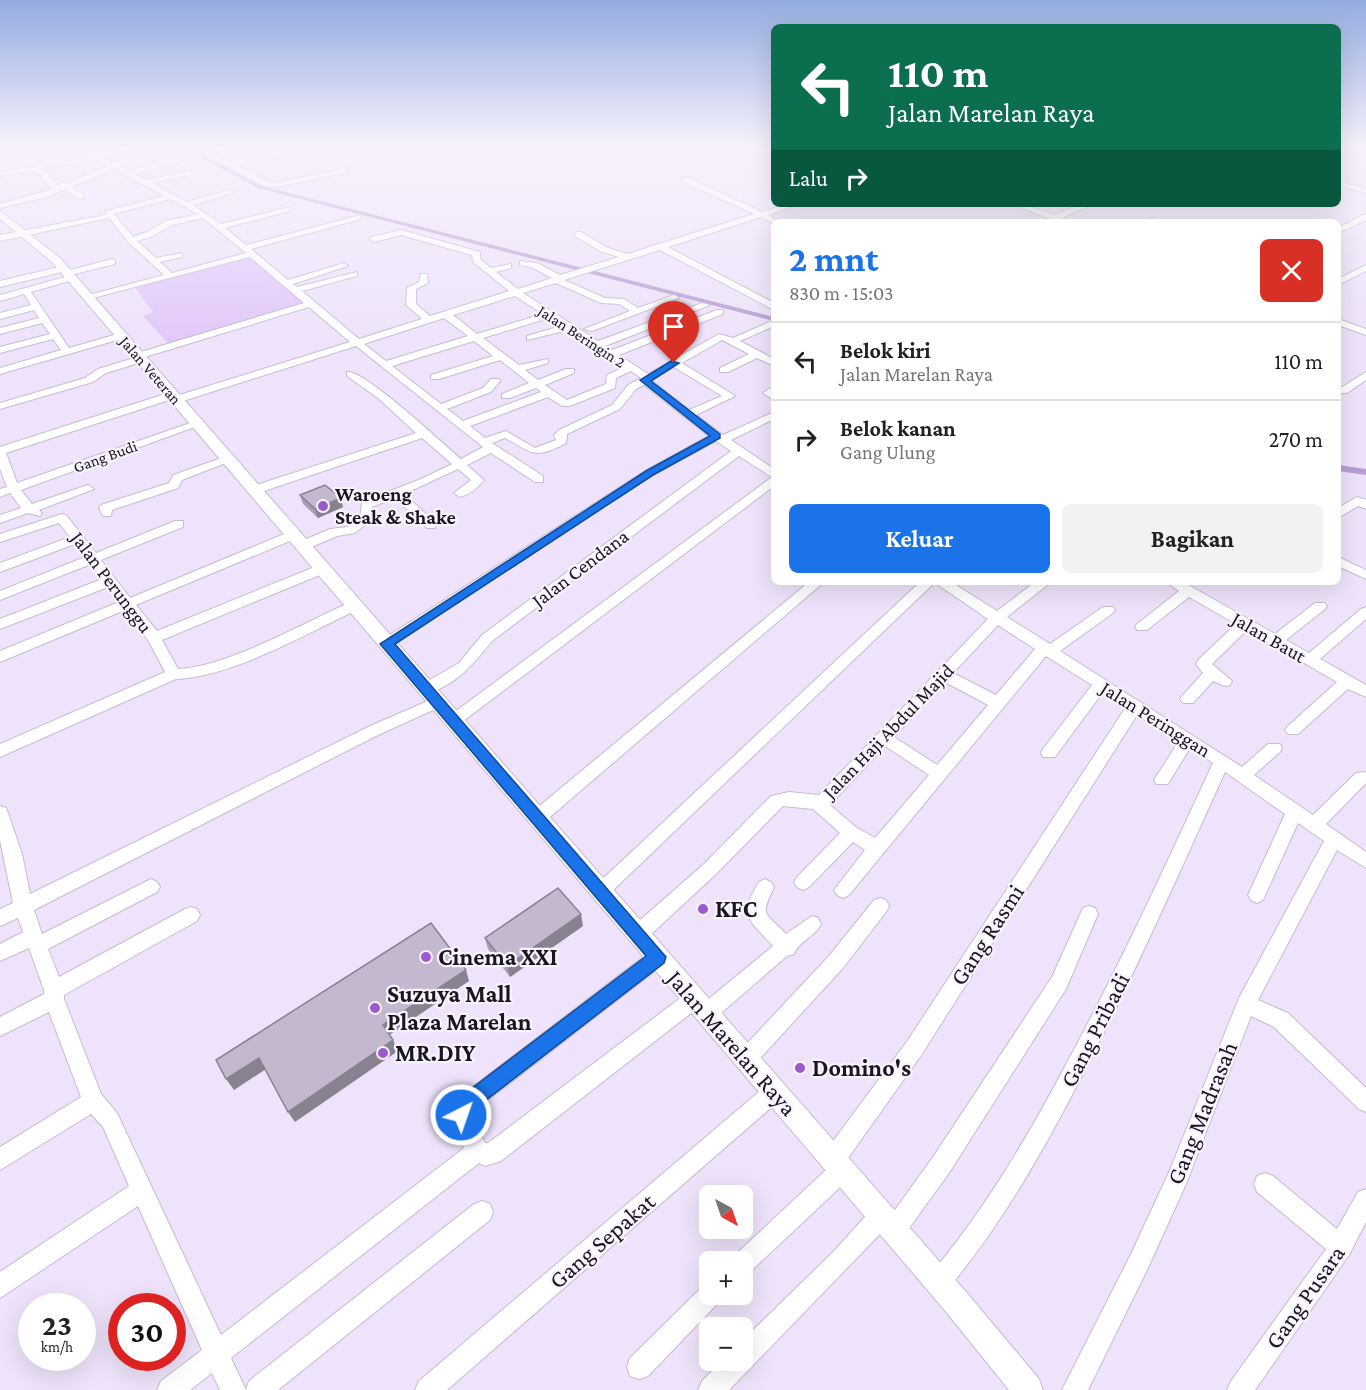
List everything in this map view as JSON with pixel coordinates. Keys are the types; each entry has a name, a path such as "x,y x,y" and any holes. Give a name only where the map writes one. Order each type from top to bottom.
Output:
{"main road":[{"name":"Jalan Veteran","path":"0,214 67,274 297,540"},
{"name":"Jalan Marelan Raya","path":"297,540 939,1282 1028,1390"}],"street":[{"path":"21,231 127,211"},
{"path":"198,211 297,290 384,365 487,446 539,479"},
{"path":"223,230 281,211"},
{"path":"752,211 771,219"},
{"path":"43,523 38,514 30,509 4,477 0,451 359,343 774,211"},
{"path":"1035,211 1057,219"},
{"path":"1054,218 1072,211"},
{"path":"0,237 69,214"},
{"path":"110,214 128,218"},
{"path":"110,214 131,240 170,276"},
{"path":"131,240 150,234 169,223 205,215"},
{"path":"88,298 170,276 358,217"},
{"path":"1341,230 1366,217"},
{"path":"223,230 284,218"},
{"name":"Jalan Beringin 2","path":"374,238 404,233 477,254 476,260 516,293 632,367 646,379"},
{"path":"578,234 603,249 627,257"},
{"path":"661,247 771,305"},
{"path":"155,261 179,255"},
{"path":"1,284 67,274 112,262"},
{"path":"523,263 537,266 559,280 604,301 622,302 638,312"},
{"path":"288,283 344,266"},
{"path":"490,271 508,266"},
{"path":"1341,280 1366,268"},
{"path":"0,316 67,274"},
{"path":"297,290 354,274"},
{"path":"424,276 423,283 412,288 411,305 429,320"},
{"path":"0,298 31,298"},
{"path":"0,306 31,298"},
{"path":"31,298 68,352"},
{"path":"589,329 674,298"},
{"path":"0,406 89,380 102,371 139,357 312,303"},
{"path":"597,345 705,305"},
{"path":"0,657 128,604 297,540 354,529 366,519 366,505 461,464 506,434 530,451 538,453 562,441 560,435 563,432 616,407 625,393 674,363 709,329 720,312"},
{"path":"446,315 566,404 611,386 611,377 632,367"},
{"path":"384,365 549,315"},
{"path":"0,331 45,319"},
{"path":"1341,323 1366,332"},
{"path":"733,341 771,324"},
{"path":"530,338 569,327"},
{"path":"610,354 709,329 765,355"},
{"path":"0,350 56,335"},
{"path":"0,371 121,336"},
{"path":"724,369 765,355"},
{"path":"435,377 500,357"},
{"path":"518,369 544,361"},
{"path":"674,363 730,396 689,414"},
{"path":"506,396 570,371"},
{"path":"351,374 390,403 478,480 470,488 460,493"},
{"path":"1343,391 1366,375"},
{"path":"646,379 720,438 771,472"},
{"path":"439,408 487,390 495,381"},
{"path":"462,425 549,393"},
{"path":"387,644 649,473 720,438 771,416"},
{"name":"Gang Budi","path":"16,492 197,424"},
{"path":"254,490 424,434"},
{"name":"Jalan Cendana","path":"0,918 374,731 431,695 468,663 487,638 739,450"},
{"path":"106,513 105,508 174,485 177,478 227,459"},
{"path":"453,721 771,475"},
{"path":"0,519 88,489"},
{"path":"0,493 16,492"},
{"path":"0,502 16,492"},
{"path":"396,493 430,525"},
{"path":"1341,512 1357,501 1366,505"},
{"name":"Jalan Perunggu","path":"0,538 62,518 154,638 174,674"},
{"path":"0,596 94,561 179,524"},
{"path":"0,568 79,538"},
{"path":"1341,562 1366,575"},
{"path":"154,638 322,569"},
{"path":"0,624 110,581"},
{"path":"537,818 814,585"},
{"path":"601,891 945,585"},
{"name":"Jalan Peringgan","path":"948,585 1244,775 1366,861"},
{"name":"Jalan Haji Abdul Majid","path":"638,934 710,869 777,801 789,797 818,804 833,793 942,674 997,618 1040,585"},
{"name":"Jalan Baut","path":"1178,585 1366,692"},
{"path":"1142,627 1188,591"},
{"path":"1220,608 1234,599"},
{"path":"0,751 174,674 193,674 249,644 354,606"},
{"path":"1276,640 1320,606"},
{"path":"843,890 938,773 1048,649 1108,610"},
{"path":"1310,660 1366,612"},
{"path":"1225,681 1210,673 1203,663 1246,623"},
{"path":"1188,699 1210,673"},
{"path":"942,674 998,703"},
{"path":"1293,730 1347,681"},
{"path":"1049,753 1101,684"},
{"name":"Gang Rasmi","path":"753,1253 838,1165 1135,706"},
{"path":"884,738 938,773"},
{"path":"1162,780 1188,739"},
{"path":"1244,775 1274,748"},
{"name":"Gang Pribadi","path":"939,1282 965,1253 1000,1202 1043,1129 1112,999 1222,761"},
{"path":"1314,825 1362,777"},
{"path":"818,804 851,833 877,848"},
{"path":"1257,895 1294,812"},
{"path":"0,813 7,857 93,1101 110,1120 233,1390"},
{"path":"803,882 851,833"},
{"name":"Gang Madrasah","path":"1075,1390 1139,1262 1178,1176 1246,1004 1334,839"},
{"path":"0,953 36,940 151,887"},
{"path":"765,887 755,904 756,916 787,948"},
{"path":"746,1059 836,962 880,906"},
{"path":"753,1349 842,1259 888,1223 941,1165 1059,983 1089,914"},
{"path":"0,1028 191,915"},
{"path":"658,957 465,1105 461,1115 462,1125 477,1151 485,1155 493,1153 700,1006 787,948 812,924"},
{"path":"1246,1004 1281,1020 1366,1102"},
{"name":"Gang Sepakat","path":"429,1390 774,1092"},
{"path":"0,1160 93,1101"},
{"path":"170,1390 477,1151"},
{"path":"1264,1184 1341,1247"},
{"path":"0,1286 142,1190"},
{"name":"Gang Pusara","path":"1240,1390 1341,1247 1366,1200"},
{"path":"258,1390 482,1212"},
{"path":"639,1366 700,1305"},
{"path":"711,1390 731,1371"}],"shaded area":[{"path":"251,255 307,302 169,344 143,316 153,312 135,287"}],"building":[{"path":"325,485 341,498 315,509 300,495"},
{"path":"558,888 581,914 507,966 485,938"},
{"name":"Suzuya Mall Plaza Marelan","path":"431,923 466,970 383,1025 393,1040 288,1112 259,1058 226,1079 216,1060"}],"waterway":[{"path":"353,211 771,318"},
{"path":"1341,468 1366,472"}],"place":[{"name":"Waroeng Steak & Shake","path":"323,506"},
{"name":"KFC","path":"703,909"},
{"name":"Cinema XXI","path":"426,957"},
{"name":"Suzuya Mall Plaza Marelan","path":"375,1008"},
{"name":"MR.DIY","path":"383,1053"},
{"name":"Domino's","path":"800,1068"}],"route":[{"path":"461,1115 465,1105 658,957 387,644 520,555 649,473 717,436 644,380 674,363"}]}
